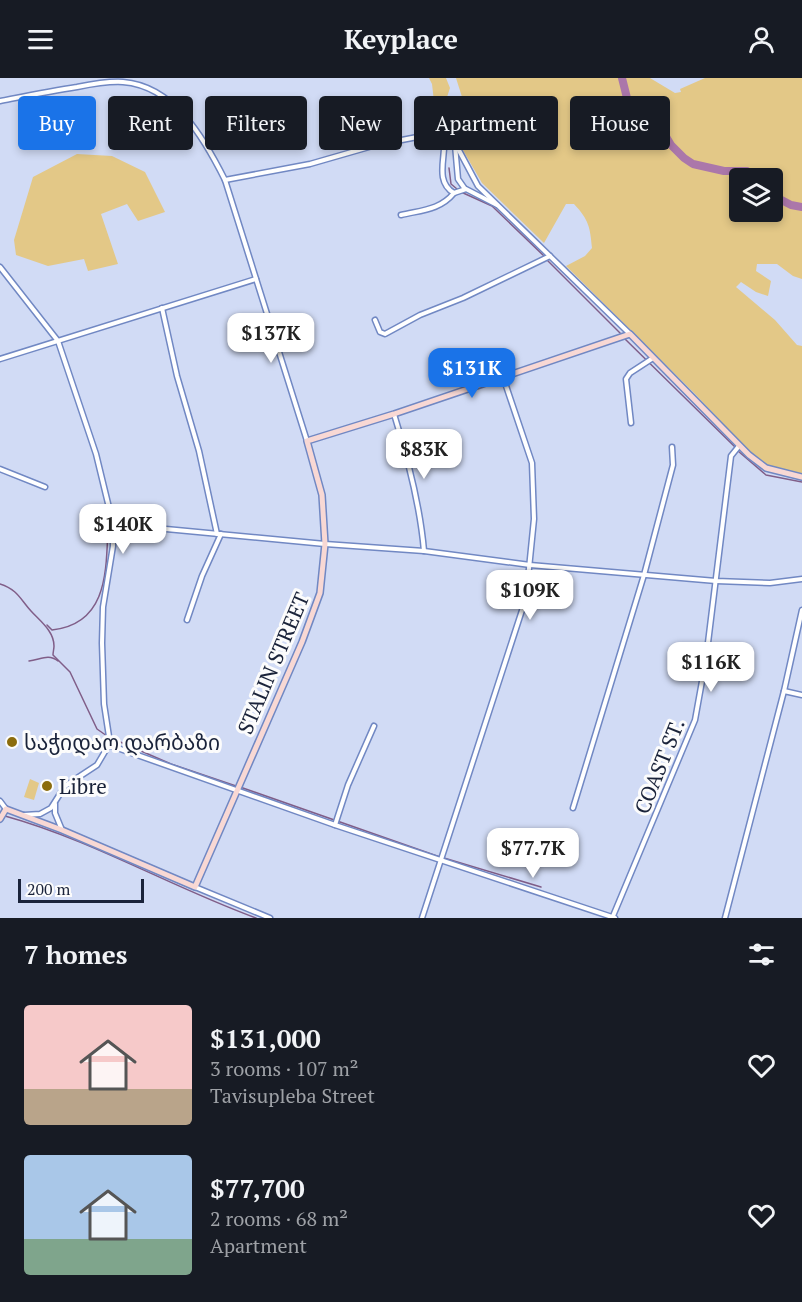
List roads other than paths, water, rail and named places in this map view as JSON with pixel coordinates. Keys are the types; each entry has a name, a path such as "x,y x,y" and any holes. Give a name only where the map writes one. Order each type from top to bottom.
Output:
{"street":[{"path":"0,101 105,82 124,82 144,87 161,96 193,126 205,142 225,180 308,441 630,334"},
{"path":"225,180 310,164 376,146 443,132 445,142 443,177 448,189 454,193"},
{"path":"497,205 461,186 458,179 454,141 478,186 630,334 739,446 766,468 802,477"},
{"path":"401,215 438,207 446,203 454,193 466,189"},
{"path":"375,320 380,332 385,334 420,315 463,298 550,256"},
{"path":"0,267 58,341 96,454 113,524 113,546 104,607 102,643 105,704 111,736 109,745 97,765 64,786 51,808 40,814 24,815"},
{"path":"0,359 256,279"},
{"path":"162,308 177,376 199,451 219,534 187,620"},
{"path":"631,423 628,375 653,358"},
{"path":"422,918 526,598 534,519 532,463 503,376"},
{"path":"394,414 421,517 424,551"},
{"name":"STALIN STREET","path":"195,887 311,619 320,593 325,544 322,495 308,441"},
{"name":"COAST ST.","path":"614,917 695,720 706,659 731,456 739,446"},
{"path":"573,808 644,575 673,465 672,447"},
{"path":"0,469 45,487"},
{"path":"113,524 424,551 530,565 716,581 770,583 802,579"},
{"path":"725,918 784,691 802,610"},
{"path":"784,691 802,695"},
{"path":"335,825 348,785 374,726"},
{"path":"109,745 335,825 614,917"},
{"path":"0,801 6,809 62,830 270,918"},
{"path":"55,803 55,813 62,830"},
{"path":"0,819 6,809"}],"waterway":[{"path":"622,78 629,106 643,123 659,125 671,145 693,164 729,171"},
{"path":"449,168 451,184 457,189"},
{"path":"461,192 492,206 544,256"},
{"path":"783,201 802,207"},
{"path":"547,260 622,335"},
{"path":"625,339 735,447"},
{"path":"738,451 766,475 802,482"},
{"path":"47,625 52,630 70,626 84,618 94,606 104,578 108,528"},
{"path":"0,584 15,592 49,631 54,646 53,655 70,672 97,729 107,736"},
{"path":"29,661 47,657 58,661"},
{"path":"111,738 171,764 236,786"},
{"path":"240,787 440,857"},
{"path":"5,816 69,838 256,918"},
{"path":"444,858 541,887"}],"place":[{"name":"საჭიდაო დარბაზი","path":"12,742"},
{"name":"Libre","path":"47,786"}]}
